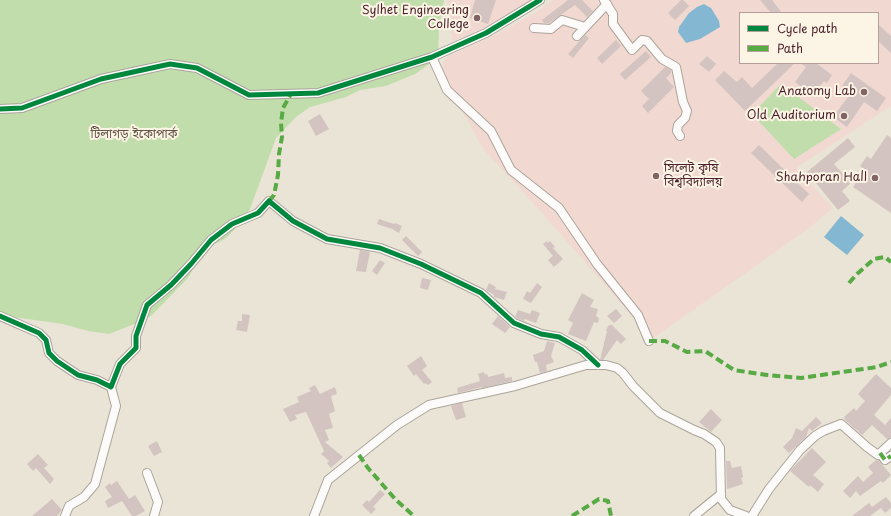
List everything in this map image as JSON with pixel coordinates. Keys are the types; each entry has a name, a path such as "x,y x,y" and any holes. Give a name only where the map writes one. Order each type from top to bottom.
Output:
{"street":[{"path":"0,109 22,108 101,80 170,64 197,68 249,95 318,92 432,57 486,33 540,0"},
{"path":"577,36 605,2 613,14 613,24 632,50 642,40 647,41 662,59 676,67 683,102 687,111 685,118 678,125 677,131 680,136"},
{"path":"534,28 551,29 562,20 585,27"},
{"path":"432,57 447,90 491,131 511,170 559,208 597,264 638,316 649,342"},
{"path":"66,516 69,506 84,497 95,484 116,406 111,387 120,364 136,348 136,336 147,305 171,285 211,240 232,224 258,213 269,201 293,221 327,239 380,248 420,264 481,293 514,322 541,334 559,337 582,350 598,365"},
{"path":"0,316 39,333 46,340 49,353 57,361 78,375 97,380 111,387"},
{"path":"314,516 328,480 397,425 428,405 515,386 586,365 617,368 660,413 704,434 716,442 720,448 721,499 730,510 746,516"},
{"path":"752,516 769,489 800,450 814,436 823,431 841,424 878,455 891,443"},
{"path":"880,453 885,460 891,456"},
{"path":"147,473 158,502 154,516"},
{"path":"694,516 721,494"}],"shaded area":[{"name":"Sylhet Engineering College","path":"448,0 532,0 490,26 452,42"},
{"name":"সিলেট কৃষি বিশ্ববিদ্যালয়","path":"553,0 891,0 891,106 796,168 833,208 808,229 652,339 544,215 486,152 460,109 442,70 443,62 447,57 495,35 537,12"}],"green space":[{"name":"টিলাগড় ইকোপার্ক","path":"0,0 444,0 439,25 438,58 415,74 386,86 360,90 346,97 310,107 296,117 276,138 250,209 234,230 225,239 213,245 194,267 188,278 151,316 109,334 88,331 63,324 6,316 0,312"},
{"path":"781,84 841,129 794,159 752,114"}],"water":[{"path":"704,4 711,8 719,21 720,27 700,39 686,43 678,32 679,27 689,13"},
{"path":"841,216 864,235 847,255 824,237"}],"building":[{"path":"475,0 496,0 488,24 470,18"},
{"path":"568,0 582,0 593,11 587,17 575,5 549,23 544,23 542,20"},
{"path":"681,0 689,6 675,20 668,13"},
{"path":"760,0 772,0 781,12 770,12"},
{"path":"879,25 891,36 891,53 879,42"},
{"path":"585,35 589,38 573,58 568,54"},
{"path":"616,40 621,46 602,64 597,58"},
{"path":"646,51 651,57 625,80 620,74"},
{"path":"707,56 716,64 709,72 699,64"},
{"path":"777,64 794,64 745,111 715,80 724,71 737,82 742,77 752,88"},
{"path":"802,64 817,64 832,75 827,83 824,81 812,96 795,82 806,67"},
{"path":"665,67 671,70 671,73 666,78 674,87 648,113 642,106 649,99 641,91"},
{"path":"851,73 886,98 877,111 864,102 847,127 833,117 851,93 842,86"},
{"path":"320,114 329,129 316,136 308,121"},
{"name":"Shahporan Hall","path":"887,135 891,138 891,213 853,187 865,170 860,166 867,156 871,159"},
{"path":"848,138 855,147 834,164 851,183 842,191 850,201 838,210 807,172"},
{"path":"759,145 809,194 802,202 751,153"},
{"path":"379,219 402,226 399,233 377,224"},
{"path":"406,236 422,252 418,256 402,240"},
{"path":"547,241 548,243 550,241 555,247 553,248 563,259 554,267 548,260 553,256 543,244"},
{"path":"360,250 370,252 366,272 356,271"},
{"path":"380,260 385,263 377,275 372,271"},
{"path":"422,278 431,280 428,290 420,288"},
{"path":"489,283 496,287 495,289 507,292 504,300 494,297 494,295 486,290"},
{"path":"537,283 542,287 531,303 523,299 527,291 530,293"},
{"path":"582,293 594,300 590,307 598,309 596,316 599,318 598,323 594,322 586,341 568,334 573,323 568,320"},
{"path":"616,309 622,316 614,323 607,316"},
{"path":"518,310 530,314 532,310 540,313 536,323 525,319 524,321 515,317"},
{"path":"242,314 250,315 247,332 236,330 238,321 242,321"},
{"path":"498,316 510,327 505,333 492,324"},
{"path":"609,325 612,325 626,339 621,344 617,340 603,360 600,360 606,330"},
{"path":"547,341 555,343 551,356 554,362 546,365 547,371 540,373 533,355 544,351"},
{"path":"421,356 427,366 422,370 432,382 428,385 425,383 424,384 416,374 414,376 407,366"},
{"path":"484,372 488,377 504,373 505,378 512,377 512,381 458,393 457,388 480,381 478,374"},
{"path":"876,374 891,388 891,395 874,415 885,425 891,418 891,438 887,439 872,425 862,435 845,420 844,417 854,408 856,411 865,401 858,394"},
{"path":"315,385 320,394 335,387 337,394 331,396 335,411 329,414 333,428 325,430 329,440 325,442 343,457 331,468 327,463 329,461 321,454 324,451 306,412 295,415 297,419 290,422 283,409 299,402 297,397 311,391 309,388"},
{"path":"462,403 466,417 456,420 451,406"},
{"path":"711,409 722,420 711,432 699,422"},
{"path":"816,417 822,423 812,431 809,428 806,437 789,453 783,447 792,438 796,428 802,431"},
{"path":"157,441 162,452 154,456 148,446"},
{"path":"812,448 826,462 813,475 824,484 818,492 810,485 809,487 790,471"},
{"path":"38,454 48,465 44,468 54,479 50,484 36,468 33,471 27,464"},
{"path":"878,460 891,475 883,483 881,481 860,496 856,491 850,498 843,491 858,476 863,482 873,473 868,467"},
{"path":"726,461 730,461 732,468 741,466 743,477 741,478 743,484 727,489"},
{"path":"117,481 129,499 135,495 145,511 136,516 132,516 122,501 108,508 105,501 112,497 105,487 110,483 111,485"},
{"path":"380,490 385,494 373,507 376,509 371,514 362,505 367,500 369,502"},
{"path":"886,497 891,503 891,508 885,513 881,508 870,516 852,516 869,503 872,507"},
{"path":"52,499 62,510 57,516 32,516"}],"marked path":[{"path":"269,201 274,195 278,175 283,108 291,94"},
{"path":"849,283 874,259 885,257 891,262"},
{"path":"649,341 665,341 687,352 705,351 734,370 801,378 877,367 891,362"},
{"path":"880,453 885,460 891,456"},
{"path":"359,455 368,468 396,500 414,516"},
{"path":"572,516 599,499 608,501 611,516"}],"cycle path":[{"path":"0,109 22,108 101,79 170,64 197,68 249,95 318,93 432,57 486,33 540,0"},
{"path":"0,316 39,333 46,340 49,353 57,361 78,375 97,380 111,387 120,364 136,348 136,336 147,305 171,285 211,240 232,224 258,213 269,201 293,221 327,239 380,248 421,264 481,293 514,323 541,334 559,337 582,350 598,365"}],"place":[{"name":"Sylhet Engineering College","path":"477,18"},
{"name":"Anatomy Lab","path":"864,92"},
{"name":"Old Auditorium","path":"844,116"},
{"name":"সিলেট কৃষি বিশ্ববিদ্যালয়","path":"656,176"},
{"name":"Shahporan Hall","path":"875,178"}]}
